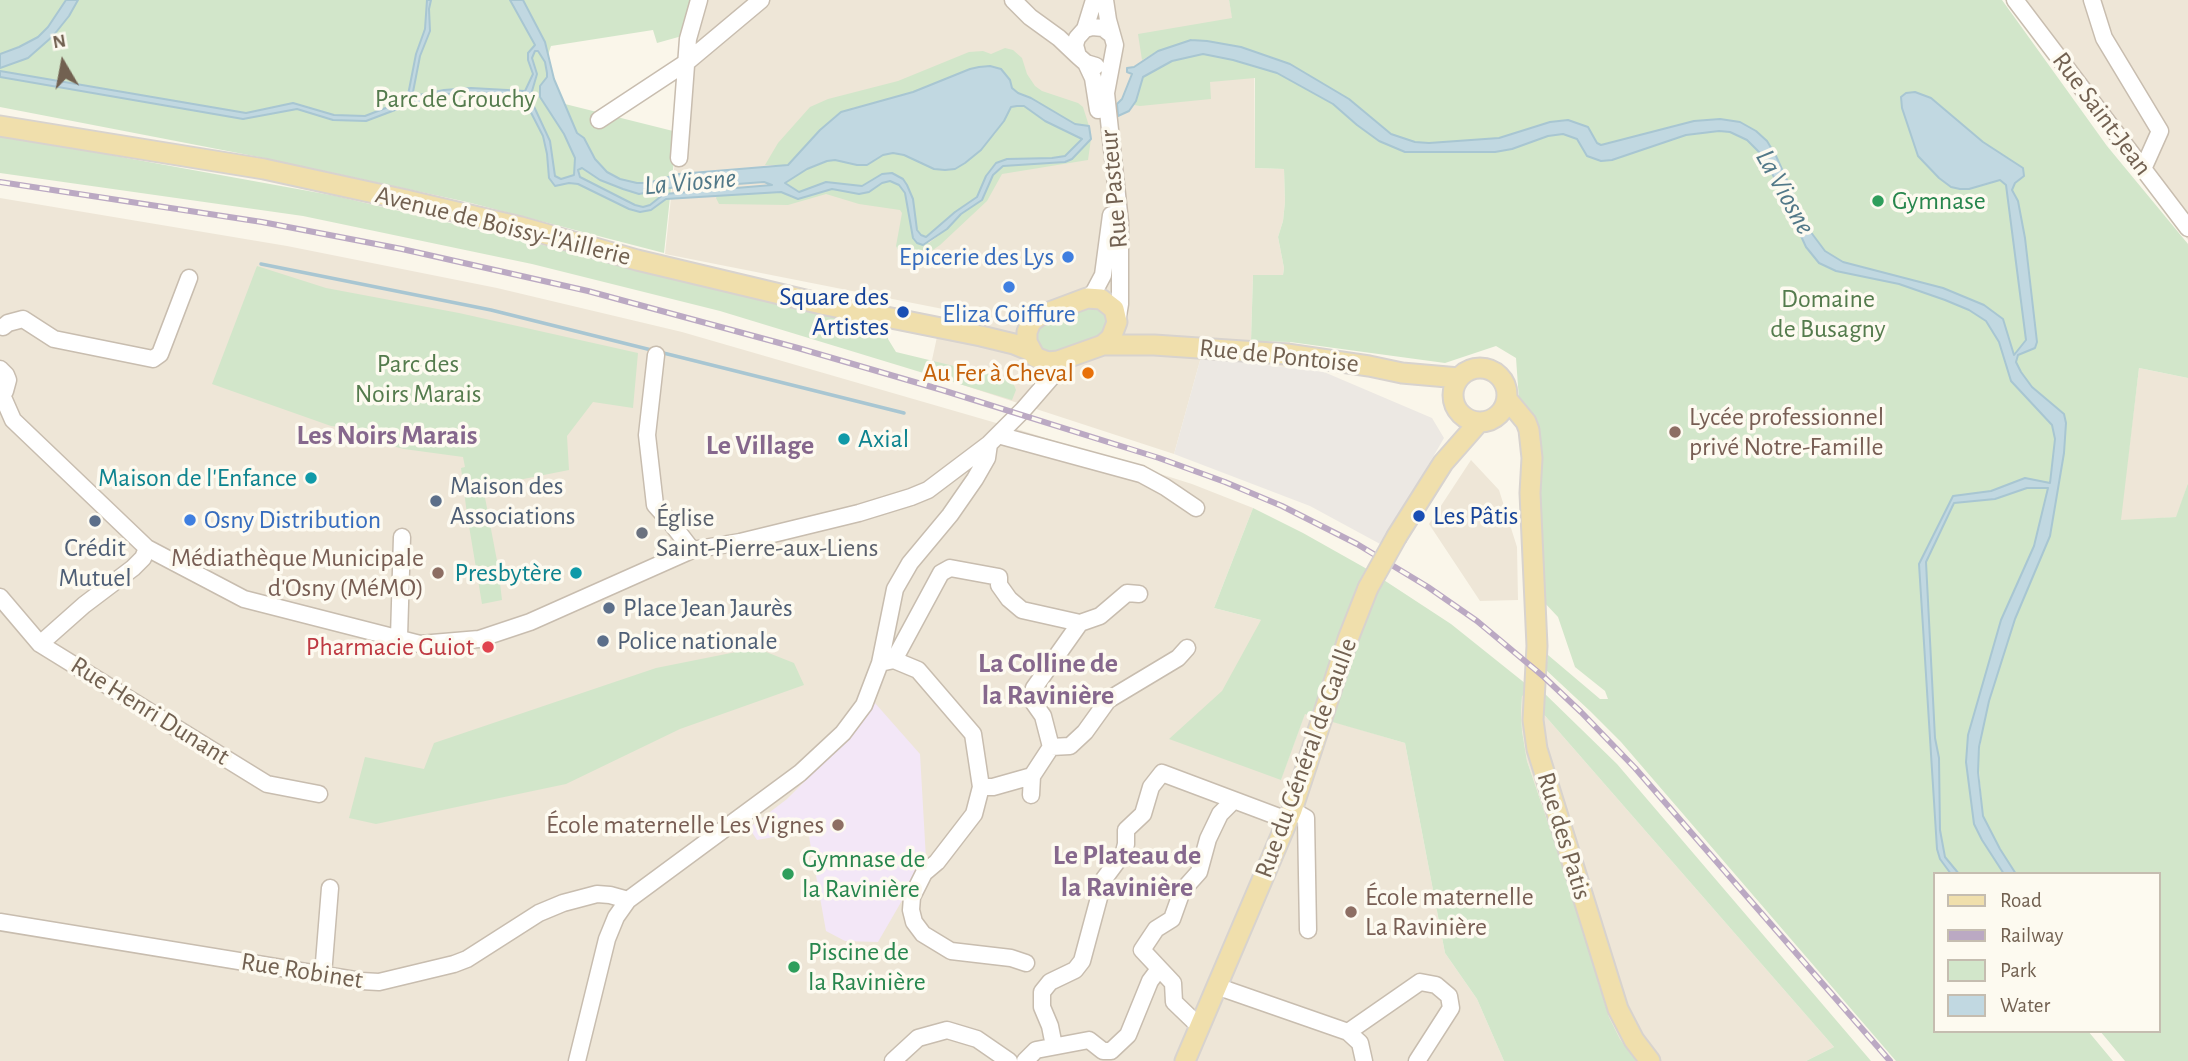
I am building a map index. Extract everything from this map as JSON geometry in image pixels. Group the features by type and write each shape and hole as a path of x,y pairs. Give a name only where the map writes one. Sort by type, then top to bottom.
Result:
{"main road":[{"name":"Avenue de Boissy-l'Aillerie","path":"0,124 264,169 406,200 826,305 1014,344 1033,354"},
{"path":"1115,313 1113,335 1103,345 1069,357 1052,362 1033,354 1027,342 1026,335 1034,320 1042,314 1087,298 1101,299 1154,345"},
{"name":"Avenue de Boissy-l'Aillerie","path":"981,336 1010,334 1034,320"},
{"name":"Rue de Pontoise","path":"1103,345 1154,345 1287,354 1402,373 1459,379"},
{"path":"1488,420 1504,409 1507,389 1502,379 1494,372 1482,368 1469,371 1459,379 1454,389 1457,407 1468,420 1488,420 1516,429 1532,458"},
{"name":"Rue de Pontoise","path":"1402,373 1438,390 1457,407"},
{"name":"Rue des Patis","path":"1507,399 1526,422 1532,458 1530,493 1537,631 1533,720 1537,749 1618,1009 1634,1040 1650,1061"},
{"name":"Rue du Général de Gaulle","path":"1443,463 1457,407"},
{"name":"Rue du Général de Gaulle","path":"1185,1061 1290,815 1368,588 1443,463 1488,420"},
{"name":"Rue des Patis","path":"1591,923 1605,999 1625,1040 1641,1061"}],"street":[{"path":"679,158 688,39 699,0"},
{"path":"599,120 687,61 761,0"},
{"path":"1013,0 1030,18 1082,59 1100,65 1112,56 1115,46 1105,0"},
{"path":"1082,59 1075,45 1094,0"},
{"name":"Rue Saint-Jean","path":"2015,0 2188,228"},
{"path":"2092,0 2104,38 2160,131 2143,169"},
{"path":"1053,34 1067,35 1099,27 1111,35"},
{"name":"Rue Pasteur","path":"1101,101 1112,56"},
{"name":"Rue Pasteur","path":"1082,59 1093,78 1101,101 1120,222 1115,313"},
{"name":"Rue Pasteur","path":"1087,298 1094,292 1103,275 1111,220 1106,138"},
{"path":"1,331 8,323 23,319 54,339 153,359 160,354 189,278"},
{"path":"1032,398 1037,380 1033,354"},
{"path":"656,355 647,435 655,505 692,550"},
{"path":"0,369 8,380 1,395 13,420 147,548 244,599 421,644 478,639 530,622 692,550 766,536 911,498 928,489 993,440 1069,357"},
{"path":"993,440 1141,474 1196,508"},
{"path":"887,661 895,589 910,563 950,515 975,479 993,440"},
{"path":"399,637 402,537"},
{"path":"40,644 84,605 133,568 143,558 147,548"},
{"path":"578,1061 607,939 616,917 628,900 800,773 844,733 864,705 887,661 941,573 950,568 999,577 999,585 1009,600 1022,610 1080,623 1100,616 1127,593 1139,594"},
{"name":"Rue Henri Dunant","path":"0,597 40,644 267,784 318,794"},
{"path":"1031,795 1032,776 1051,747 1043,716 1031,699 1034,688 1080,623"},
{"path":"1051,747 1070,746 1085,732 1108,699 1178,657 1187,648"},
{"path":"887,661 918,670 973,734 981,787 974,814 937,862 924,873 912,897 914,922 923,934 951,951 1011,958 1026,963"},
{"path":"1054,1046 1042,1007 1042,992 1050,982 1075,970 1082,961 1104,879 1124,852 1126,830 1143,814 1151,787 1162,773 1233,801 1306,818 1308,930"},
{"path":"981,787 993,787 1032,776"},
{"path":"1200,1027 1174,1002 1173,983 1142,950 1156,929 1172,919 1182,891 1199,872 1208,839 1220,814 1233,801"},
{"path":"323,975 330,888"},
{"name":"Rue Robinet","path":"0,922 372,982 394,980 467,959 539,913 563,902 597,894 628,900"},
{"path":"1025,1061 1036,1050 1089,1040 1103,1051 1111,1052 1128,1035 1150,981 1159,969"},
{"path":"1348,1032 1420,982 1436,985 1450,996 1451,1007 1417,1061"},
{"path":"1216,986 1348,1032 1360,1043 1364,1061"},
{"path":"893,1061 918,1038 947,1030 977,1039 1009,1061"}],"shaded area":[{"path":"692,0 1229,0 1238,46 1254,50 1255,168 1284,169 1285,202 1278,237 1283,275 1253,275 1251,341 1290,342 1293,368 1201,357 1174,454 929,374 943,309 665,254"},
{"path":"2005,0 2188,0 2188,240"},
{"path":"0,198 287,246 497,288 682,332 1017,429 1192,484 1253,508 1214,608 1261,620 1281,779 1305,713 1405,743 1445,953 1477,999 1504,1061 0,1061"},
{"path":"1201,357 1324,372 1432,418 1444,438 1382,545 1310,506 1174,454"},
{"path":"2139,368 2188,378 2188,483 2177,517 2120,521"},
{"path":"1471,460 1499,490 1517,547 1518,600 1480,601 1429,524"},
{"path":"1526,684 1540,710 1834,1047 1806,1061 1636,1061 1620,1039 1609,1017 1527,761 1521,712"},
{"name":"École maternelle Les Vignes","path":"875,703 920,754 926,859 878,942 845,941 826,931 808,831 757,840 749,828 787,799 826,760"}],"green space":[{"name":"Parc de Grouchy","path":"0,0 692,0 682,36 657,43 653,30 551,46 548,55 554,79 565,104 677,132 664,253 467,202 269,159 0,107"},
{"name":"Domaine de Busagny","path":"1229,0 2002,0 2107,146 2188,244 2188,378 2139,368 2121,520 2176,517 2188,483 2188,1061 2125,1061 2102,1033 2160,1033 2160,872 2015,872 1983,816 1978,760 1984,720 1976,724 1976,804 2009,872 1932,872 1932,1033 2090,1033 2113,1061 1896,1061 1621,742 1546,670 1548,655 1600,699 1608,699 1605,691 1575,667 1558,617 1542,600 1542,448 1533,421 1519,400 1516,358 1496,346 1445,363 1290,342 1251,341 1253,275 1283,275 1284,268 1278,237 1285,202 1284,169 1255,168 1255,78 1210,82 1211,99 1134,105 1143,77 1172,61 1203,54 1255,65 1181,43 1142,60 1138,34 1232,18"},
{"path":"1005,48 1013,50 1022,58 1027,74 1035,86 1083,107 1089,126 1075,124 1018,93 1012,88 1010,80 979,67 913,92 853,108 835,116 788,165 765,165 778,143 810,107 828,99 898,81 969,52 983,51 991,54"},
{"path":"1024,106 1045,121 1082,138 1065,156 1007,159 992,167 977,197 926,237 917,230 913,199 903,179 882,174 862,186 826,182 800,192 784,183 827,161 867,165 883,155 893,153 904,155 934,169 995,134 1011,107"},
{"path":"0,135 336,196 889,327 888,339 896,352 1012,380 1016,390 1012,400 720,311 532,264 303,216 0,173"},
{"path":"1090,139 1088,160 1002,174 987,201 940,245 930,252 919,254 899,252 896,246 902,213 900,210 859,204 826,194 788,205 719,204 716,198 781,192 793,198 802,198 832,189 869,192 890,181 899,185 905,193 913,238 917,243 929,243 961,214 982,200 993,175 1003,166 1056,163 1072,159"},
{"name":"Parc des Noirs Marais","path":"257,266 326,288 459,313 638,353 633,408 593,402 567,436 569,470 483,487 502,600 482,604 461,468 465,467 463,457 404,449 349,435 341,427 331,426 212,384"},
{"path":"1090,306 1104,312 1108,319 1103,335 1054,353 1044,351 1039,346 1035,335 1041,324"},
{"path":"1253,508 1367,569 1451,624 1526,684 1521,712 1527,761 1609,1017 1620,1039 1636,1061 1504,1061 1477,999 1445,953 1405,743 1305,714 1281,780 1169,739 1222,691 1261,620 1214,608"},
{"path":"756,648 794,663 804,685 680,729 566,784 376,824 349,818 365,757 424,769 434,743 656,668"},
{"path":"1542,691 1617,764 1871,1061 1806,1061 1834,1047 1540,710"}],"water":[{"path":"66,0 78,0 53,36 28,58 0,68 0,54 38,37"},
{"name":"La Viosne","path":"427,0 431,0 430,31 420,56 414,96 471,88 525,91 533,74 528,53 535,45 510,0 523,0 545,42 554,79 577,133 584,138 595,159 607,172 637,183 648,183 679,174 788,165 820,130 841,112 913,92 979,67 1001,69 1018,93 1075,124 1089,126 1091,139 1072,159 1065,162 1003,166 993,175 982,200 923,245 913,238 905,193 899,185 890,181 859,194 832,189 798,199 781,192 666,199 651,210 640,212 578,184 555,186 549,178 543,136 524,99 516,96 447,94 366,121 333,120 297,109 243,119 0,77 0,71 246,113 293,103 334,115 365,116 401,102 408,95 416,54 425,29","holes":["535,51 538,51 545,62 547,73 540,86 540,97 564,134 575,158 574,175 561,179 555,176 550,141 530,98 537,74 532,58","1024,106 1045,121 1082,139 1065,156 1007,159 996,163 986,176 977,197 926,237 917,230 913,199 907,185 903,179 892,173 882,174 862,186 826,182 799,192 785,183 807,169 827,161 867,165 883,155 893,153 904,155 934,169 955,169 981,150 1004,121 1011,107","582,168 600,180 639,194 712,182 764,182 772,185 664,194 643,207 580,177 578,170"]},
{"name":"La Viosne","path":"1191,40 1207,41 1241,47 1290,64 1349,99 1391,134 1415,142 1499,138 1550,122 1568,120 1588,127 1601,145 1694,121 1720,119 1740,122 1767,141 1810,231 1825,251 1843,262 1943,288 1984,305 2003,319 2014,355 2026,340 2006,185 2000,180 1960,189 1951,187 1939,178 1918,156 1901,97 1915,92 1931,98 1983,142 2023,168 2024,176 2015,183 2012,190 2018,201 2025,238 2037,342 2035,348 2018,355 2016,362 2032,387 2064,414 2066,423 2064,453 2050,536 2015,619 1989,701 1979,747 1978,772 1983,816 2015,872 2003,872 1974,824 1966,762 1968,735 2001,620 2034,546 2048,488 2027,488 1995,499 1954,503 1926,562 1935,738 1939,758 1940,830 1945,857 1957,872 1950,872 1940,859 1937,849 1919,564 1953,496 1991,491 2025,478 2050,483 2055,439 2052,425 2011,381 1999,342 1986,321 1969,310 1899,284 1836,271 1819,263 1806,247 1760,153 1747,140 1730,132 1686,135 1612,160 1601,161 1587,156 1577,139 1563,134 1495,152 1405,152 1379,141 1333,104 1277,73 1203,54 1172,61 1143,77 1136,101 1129,111 1118,116 1117,104 1122,99 1132,74 1127,72 1127,68 1134,67 1158,51"}],"waterway":[{"path":"261,264 491,310 904,413"}],"railway":[{"path":"0,182 262,222 402,249 588,291 942,390 1159,458 1282,506 1357,544 1428,587 1477,621 1544,677 1635,768 1890,1061"}],"place":[{"name":"Gymnase","path":"1878,201"},
{"name":"Epicerie des Lys","path":"1068,257"},
{"name":"Eliza Coiffure","path":"1009,287"},
{"name":"Square des Artistes","path":"903,312"},
{"name":"Au Fer à Cheval","path":"1088,373"},
{"name":"Lycée professionnel privé Notre-Famille","path":"1675,432"},
{"name":"Axial","path":"844,439"},
{"name":"Maison de l'Enfance","path":"311,478"},
{"name":"Maison des Associations","path":"436,501"},
{"name":"Les Pâtis","path":"1419,516"},
{"name":"Osny Distribution","path":"190,520"},
{"name":"Crédit Mutuel","path":"95,521"},
{"name":"Église Saint-Pierre-aux-Liens","path":"642,533"},
{"name":"Médiathèque Municipale d'Osny (MéMO)","path":"438,573"},
{"name":"Presbytère","path":"576,573"},
{"name":"Place Jean Jaurès","path":"609,608"},
{"name":"Police nationale","path":"603,641"},
{"name":"Pharmacie Guiot","path":"488,647"},
{"name":"École maternelle Les Vignes","path":"838,825"},
{"name":"Gymnase de la Ravinière","path":"788,874"},
{"name":"École maternelle La Ravinière","path":"1351,912"},
{"name":"Piscine de la Ravinière","path":"794,967"}],"district":[{"name":"Les Noirs Marais","path":"387,436"},
{"name":"Le Village","path":"760,446"},
{"name":"La Colline de la Ravinière","path":"1048,680"},
{"name":"Le Plateau de la Ravinière","path":"1127,872"}]}
